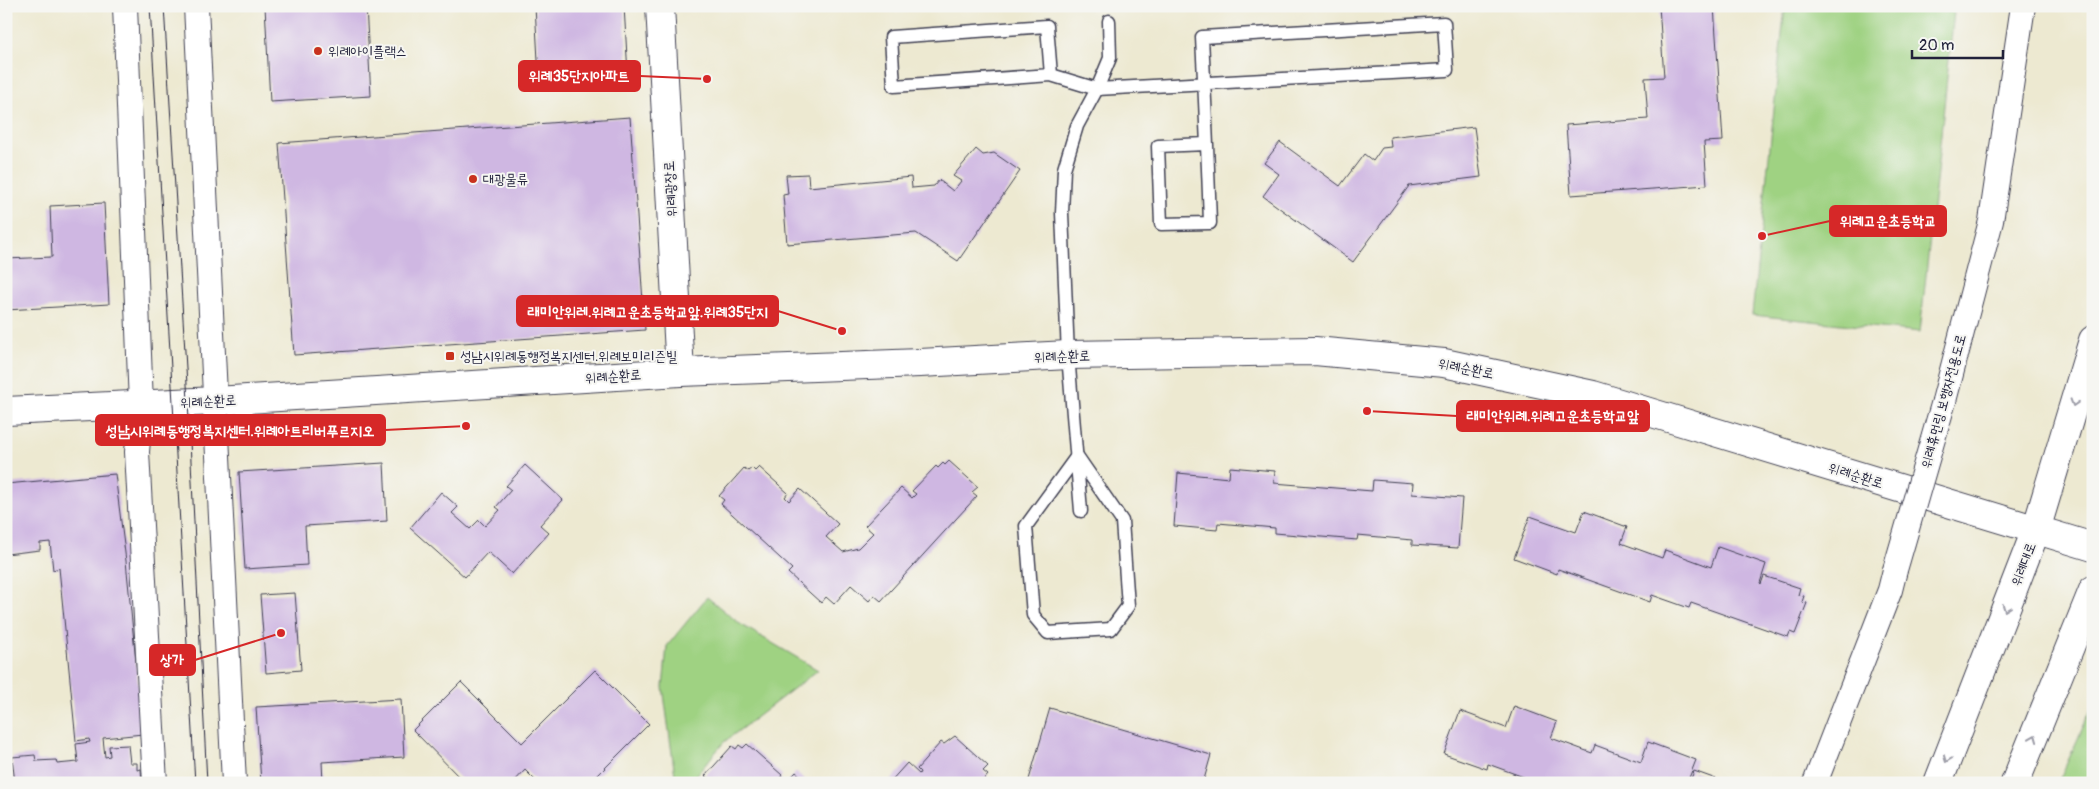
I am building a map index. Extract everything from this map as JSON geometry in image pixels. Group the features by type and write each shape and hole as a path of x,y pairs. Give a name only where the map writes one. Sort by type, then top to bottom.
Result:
{"street":[{"path":"125,6 141,404 137,452 155,783"},
{"path":"196,6 234,783"},
{"name":"위례광장로","path":"660,6 680,372"},
{"name":"위례휴먼링 보행자전용도로","path":"1815,783 1890,590 1944,401 1991,221 2023,6"},
{"name":"위례대로","path":"1938,783 2036,530 2093,340"},
{"name":"위례순환로","path":"6,412 680,372 920,363 1068,355 1314,351 1444,362 1593,396 2093,548"},
{"path":"2015,783 2093,590"}],"lane":[{"path":"1081,511 1068,355 1062,213 1064,169 1077,126 1097,89 1110,58 1109,21"},
{"path":"1051,75 1048,26 891,37 894,86 1051,75 1097,89 1204,83 1447,70 1444,23 1202,37 1204,83 1207,144 1210,223 1161,224 1158,146 1207,144"},
{"path":"1077,456 1122,521 1128,606 1111,629 1048,634 1033,615 1026,526 1077,456"}],"green space":[{"path":"1785,6 1898,6 1954,12 1920,332 1752,315"},
{"path":"707,597 740,624 818,670 724,742 690,783 676,783 663,687 667,646"},
{"path":"2093,705 2093,783 2058,783"}],"building":[{"name":"위례아이플랙스","path":"265,6 366,6 371,96 270,102"},
{"path":"535,6 624,6 628,74 539,79"},
{"path":"1552,6 1607,6 1607,8 1552,11"},
{"path":"1659,6 1714,6 1723,141 1704,142 1707,185 1571,195 1566,125 1648,119 1645,78 1664,77"},
{"path":"630,117 645,330 294,355 279,143"},
{"path":"1474,127 1481,177 1409,186 1353,262 1263,196 1279,174 1264,163 1280,142 1340,186 1364,154 1373,161 1382,148 1391,147 1390,137"},
{"path":"976,149 983,155 994,153 1020,171 958,261 916,233 787,244 783,195 788,194 786,175 808,174 809,187 911,177 912,188 934,186 939,180 953,191 961,181 953,176"},
{"path":"104,203 109,304 6,310 6,259 52,257 50,206"},
{"path":"949,461 978,487 972,492 977,496 881,601 874,595 869,601 851,585 834,604 826,597 821,603 788,573 792,569 721,504 724,500 719,496 744,468 748,471 752,468 755,471 759,467 788,493 785,497 789,501 800,489 838,524 826,537 843,552 858,548 873,533 865,526 901,488 912,498 916,494 912,491 936,466 938,468 943,463 945,465"},
{"path":"384,463 387,521 305,526 307,565 245,569 239,472"},
{"path":"525,465 563,500 540,525 549,533 512,574 488,552 465,577 410,528 441,492 458,507 452,513 470,529 479,520 485,526 500,510 496,507 511,490 506,486"},
{"path":"1230,467 1275,471 1274,483 1372,491 1373,480 1413,483 1412,494 1462,498 1458,548 1412,545 1412,540 1358,535 1357,540 1275,533 1275,528 1218,523 1217,530 1174,526 1178,473 1229,478"},
{"path":"115,474 126,561 143,734 103,738 105,757 110,756 109,746 128,745 130,763 137,763 137,770 141,769 142,783 15,783 12,757 35,755 36,761 56,760 57,764 78,762 76,744 90,742 89,739 76,741 59,568 53,570 50,542 40,543 40,550 6,554 6,484"},
{"path":"1584,511 1627,527 1621,543 1662,558 1665,550 1711,567 1718,547 1766,564 1761,584 1764,576 1800,588 1798,595 1804,596 1802,602 1807,603 1795,634 1790,632 1788,637 1691,603 1689,608 1652,595 1650,602 1558,569 1557,574 1514,558 1530,516 1576,532"},
{"path":"295,593 301,670 266,673 260,595"},
{"path":"595,670 649,724 590,783 538,783 525,770 513,783 465,783 413,730 461,682 522,743"},
{"path":"401,699 404,757 322,762 323,783 261,783 256,707"},
{"path":"1514,706 1557,722 1551,738 1592,753 1595,745 1641,762 1648,742 1696,760 1689,778 1691,779 1694,771 1727,783 1540,783 1488,764 1487,769 1444,754 1460,711 1506,728"},
{"path":"1050,708 1211,755 1203,783 1028,783"},
{"path":"955,736 988,766 983,771 988,775 981,783 889,783 907,763 919,774 920,772 917,769 941,742 944,744"},
{"path":"747,744 782,775 780,779 784,783 710,783 711,781 705,776 732,746 736,749 739,745 743,748"},
{"path":"796,772 809,783 786,783"}],"tram line":[{"path":"150,6 195,783"},
{"path":"164,6 188,401 207,783"}],"place":[{"name":"위례아이플랙스","path":"318,51"},
{"name":"위례35단지아파트","path":"707,79"},
{"name":"대광물류","path":"473,179"},
{"name":"위례고운초등학교","path":"1762,236"},
{"name":"래미안위레.위례고운초등학교앞.위례35단지","path":"842,331"},
{"name":"성남시위례동행정복지센터.위례보미리즌빌","path":"450,356"},
{"name":"래미안위례.위례고운초등학교앞","path":"1367,411"},
{"name":"성남시위례동행정복지센터.위례아트리버푸르지오","path":"466,426"},
{"name":"상가","path":"281,633"}]}
